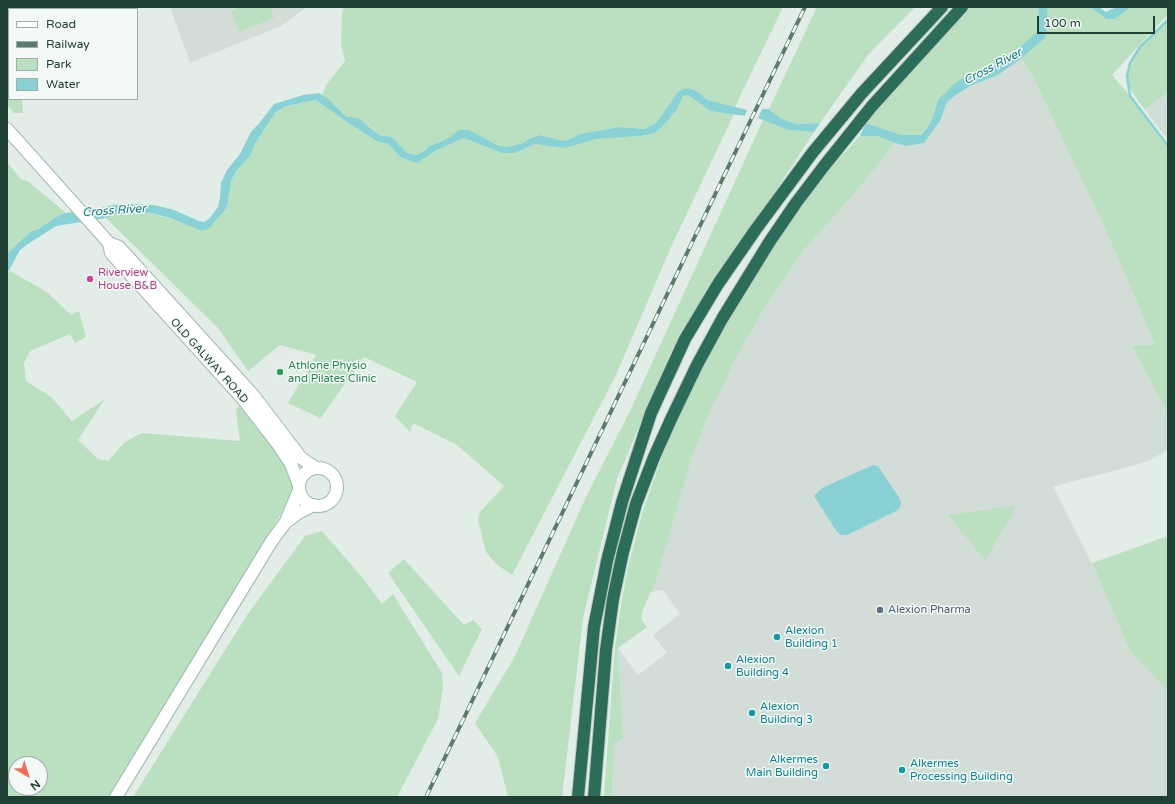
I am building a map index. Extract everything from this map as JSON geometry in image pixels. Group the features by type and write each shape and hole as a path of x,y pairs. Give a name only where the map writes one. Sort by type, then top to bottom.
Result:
{"highway":[{"path":"578,797 594,627 607,561 622,502 651,413 660,393 686,339 718,284 756,229 813,152 862,93 942,7"},
{"path":"594,797 606,650 613,599 623,552 636,504 654,457 672,417 697,365 722,319 770,241 796,204 872,106 962,7"}],"main road":[{"name":"OLD GALWAY ROAD","path":"7,129 109,243 112,253 243,399 277,443 291,464 299,488"},
{"name":"OLD GALWAY ROAD","path":"109,243 119,247 253,395 301,458 316,468"},
{"path":"116,797 235,600 271,542 285,523 299,488 300,480 304,473 316,468 326,470 335,479 336,484 336,491 331,499 321,505 314,505 307,502 302,497 299,488"},
{"path":"285,523 298,513 314,505"}],"shaded area":[{"path":"7,7 97,7 8,8 8,76"},
{"path":"170,7 307,7 281,26 190,63"},
{"path":"1022,58 1035,81 1107,233 1155,344 1132,346 1168,414 1168,450 1148,461 1053,487 1092,563 1130,651 1168,690 1168,797 612,797 614,745 623,738 618,648 638,675 667,653 653,635 680,614 663,590 654,591 649,594 656,581 692,457 712,406 724,385 734,361 764,309 804,250 861,186 895,143 906,146 940,121 947,102 956,95 970,86 998,75"},
{"path":"1168,92 1168,140 1145,110"}],"green space":[{"path":"240,7 270,7 274,18 239,32 231,11"},
{"path":"344,7 783,7 735,107 707,100 697,91 689,88 678,92 656,123 645,129 620,127 580,134 563,141 540,135 523,143 507,147 497,145 476,134 455,133 445,140 429,146 425,151 416,155 407,153 392,137 379,135 368,125 352,117 347,117 322,95 326,85 345,61 341,44 342,13"},
{"path":"817,7 915,7 868,55 820,123 796,124 780,118 769,109"},
{"path":"968,7 1039,7 1037,32 1016,51 979,74 969,75 938,100 931,122 920,135 901,135 866,123 957,18"},
{"path":"1048,7 1090,7 1106,19 1115,19 1131,7 1168,7 1168,14 1112,75 1168,146 1168,414 1132,346 1155,344 1107,233 1035,81 1022,58 1045,38"},
{"path":"1168,20 1168,92 1145,110 1128,86 1127,76 1130,63 1140,47"},
{"path":"7,75 8,100 22,100 23,113 14,113 7,105"},
{"path":"688,95 710,111 734,114 671,247 616,375 512,575 496,564 486,552 478,520 480,512 504,486 457,445 413,423 410,432 395,416 417,382 364,357 320,419 288,403 316,355 280,345 248,371 218,328 106,218 119,213 138,211 155,214 184,223 194,228 220,215 226,209 231,181 236,171 250,156 256,142 276,112 286,106 316,100 378,142 388,144 400,157 417,162 435,151 464,138 502,153 515,153 535,144 564,147 596,139 641,136 655,133 666,123 677,109 682,96"},
{"path":"763,120 788,130 814,132 671,351 617,479 583,618 562,797 508,797 498,757 475,723 515,656 586,497 630,411"},
{"path":"860,136 877,136 895,143 861,186 804,250 764,309 734,361 724,385 712,406 692,457 656,581 643,609 641,619 647,627 618,648 623,738 614,745 612,797 604,797 615,647 621,606 628,567 642,514 667,442 707,356 758,270 790,221 822,177"},
{"path":"7,162 21,179 29,182 66,213 30,232 7,255"},
{"path":"10,271 47,292 71,315 79,311 86,337 75,343 70,334 30,351 24,363 26,381 51,397 72,421 105,399 78,440 98,459 108,461 125,442 142,433 240,441 236,410 242,403 284,457 295,484 287,504 108,797 7,797 7,274"},
{"path":"1014,506 1011,518 995,542 986,561 948,515"},
{"path":"322,531 362,577 382,604 393,594 442,673 443,688 438,719 397,797 133,797 247,615 305,536"},
{"path":"1168,536 1168,690 1130,651 1092,563"},
{"path":"404,559 464,625 473,620 482,629 459,676 388,573"}],"water":[{"name":"Cross River","path":"1039,7 1048,7 1045,38 1022,58 998,75 970,86 947,102 940,121 924,143 906,146 877,136 860,136 866,123 901,135 921,135 931,122 938,100 955,83 969,75 979,74 997,64 1016,51 1037,32"},
{"path":"1090,7 1099,7 1106,12 1117,7 1131,7 1115,19 1106,19"},
{"name":"Cross River","path":"689,88 697,91 707,100 747,110 745,116 710,111 688,95 683,96 677,109 666,123 655,133 641,136 596,139 564,148 535,144 515,153 502,153 464,138 435,151 417,163 400,157 388,144 378,142 316,100 286,106 276,112 256,142 250,156 236,171 231,181 226,209 208,229 202,231 170,218 138,211 119,213 106,218 56,226 20,250 7,274 7,255 9,252 30,232 66,213 113,205 154,205 174,210 204,222 210,218 218,207 221,183 227,170 240,154 251,132 274,104 303,95 319,93 328,99 347,117 361,120 379,135 392,137 407,153 416,155 425,151 429,146 445,140 459,130 469,130 497,145 507,147 523,143 540,135 563,141 580,134 620,127 645,129 656,123 678,92"},
{"path":"762,109 769,109 780,118 796,124 820,123 814,132 788,130 758,118"},
{"path":"873,465 878,466 900,499 901,505 898,510 847,535 840,535 814,496 822,488"}],"waterway":[{"path":"1168,20 1140,47 1130,63 1127,76 1130,96 1168,146"}],"railway":[{"path":"426,797 805,7"}],"place":[{"name":"Riverview House B&B","path":"90,279"},
{"name":"Athlone Physio and Pilates Clinic","path":"280,372"},
{"name":"Alexion Pharma","path":"880,610"},
{"name":"Alexion Building 1","path":"777,637"},
{"name":"Alexion Building 4","path":"728,666"},
{"name":"Alexion Building 3","path":"752,713"},
{"name":"Alkermes Main Building","path":"826,766"},
{"name":"Alkermes Processing Building","path":"902,770"}]}
